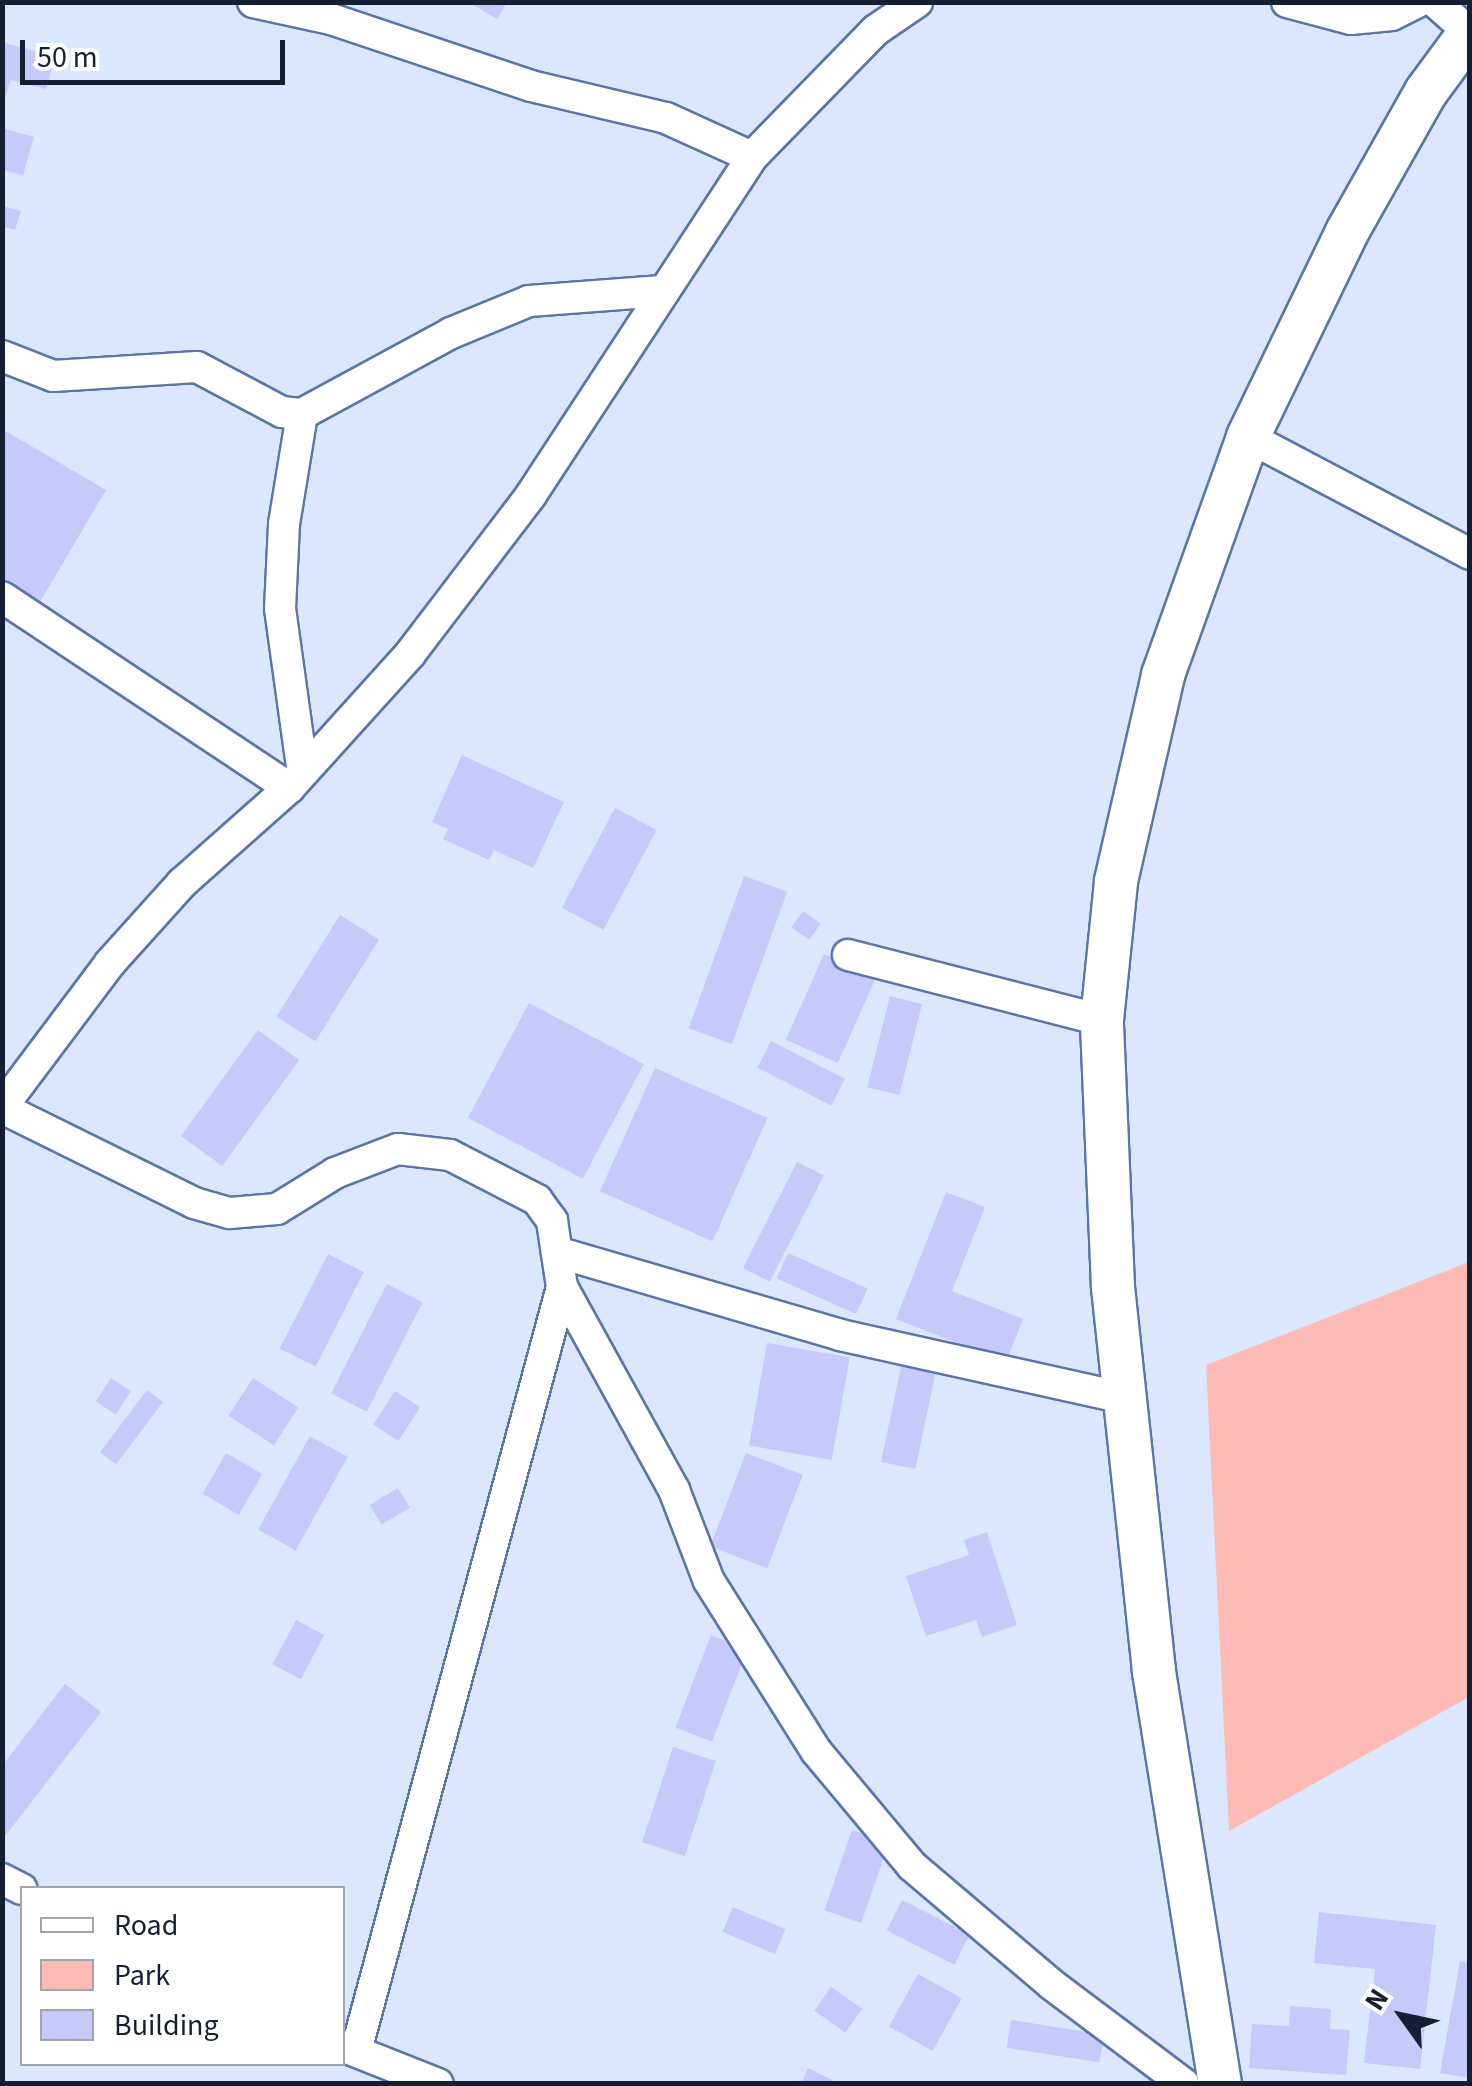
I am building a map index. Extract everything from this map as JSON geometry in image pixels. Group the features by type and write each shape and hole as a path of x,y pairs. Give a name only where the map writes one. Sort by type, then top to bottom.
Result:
{"main road":[{"path":"1220,2084 1154,1671 1124,1398 1102,1020 1116,881 1163,675 1248,437 1348,232 1426,92 1469,32"}],"street":[{"path":"252,2 331,20 531,86 666,118 752,157"},
{"path":"918,2 876,30 752,157 531,495 410,654 296,778 182,884 110,963 2,1108 194,1204 230,1213 277,1210 335,1174 398,1149 450,1155 537,1200 552,1220 562,1287 674,1490 709,1581 816,1751 912,1866 1051,1984 1184,2084"},
{"path":"1287,2 1351,19 1392,15 1417,2"},
{"path":"1435,2 1469,32"},
{"path":"2,356 54,376 197,367 282,412 302,414 451,332 529,301 662,291"},
{"path":"296,778 280,568 302,414"},
{"path":"1248,437 1470,554"},
{"path":"2,598 296,778"},
{"path":"848,955 1102,1020"},
{"path":"557,1252 840,1334 1124,1398"},
{"path":"438,2084 349,2048 562,1287"}],"green space":[{"path":"1469,1262 1469,1697 1229,1831 1206,1365"}],"building":[{"path":"468,2 507,2 497,19"},
{"path":"2,42 55,57 46,89 11,80 2,105"},
{"path":"2,128 34,137 23,175 2,170"},
{"path":"2,206 21,211 15,230 2,226"},
{"path":"2,429 106,490 37,607 2,586"},
{"path":"462,755 564,802 533,868 494,850 489,860 443,839 448,829 432,822"},
{"path":"615,808 656,830 603,930 562,908"},
{"path":"744,876 787,892 732,1044 689,1028"},
{"path":"803,911 821,924 809,940 791,927"},
{"path":"340,915 379,939 315,1041 276,1017"},
{"path":"824,954 876,977 838,1063 786,1040"},
{"path":"890,996 922,1004 899,1095 867,1087"},
{"path":"529,1003 644,1064 583,1179 468,1118"},
{"path":"258,1030 299,1060 222,1166 181,1136"},
{"path":"771,1041 845,1079 831,1105 757,1068"},
{"path":"655,1068 767,1118 712,1241 600,1191"},
{"path":"797,1162 824,1176 770,1282 743,1268"},
{"path":"946,1192 985,1207 952,1291 1023,1319 1006,1362 896,1319"},
{"path":"788,1253 867,1288 856,1314 777,1279"},
{"path":"328,1254 364,1272 316,1367 280,1348"},
{"path":"387,1284 423,1302 367,1412 331,1394"},
{"path":"767,1343 850,1358 832,1460 749,1445"},
{"path":"903,1358 937,1365 915,1469 881,1462"},
{"path":"111,1378 131,1391 116,1415 96,1401"},
{"path":"253,1378 298,1407 274,1445 228,1416"},
{"path":"147,1390 163,1402 116,1464 100,1452"},
{"path":"395,1391 420,1407 398,1441 373,1425"},
{"path":"310,1436 348,1457 296,1550 258,1530"},
{"path":"226,1453 262,1474 239,1515 202,1494"},
{"path":"746,1453 803,1475 767,1568 710,1546"},
{"path":"398,1488 410,1508 382,1525 370,1505"},
{"path":"987,1532 1017,1625 982,1637 976,1620 926,1636 906,1576 969,1555 964,1540"},
{"path":"296,1620 324,1635 301,1679 273,1664"},
{"path":"711,1635 747,1649 712,1741 676,1727"},
{"path":"65,1684 101,1712 2,1840 2,1766"},
{"path":"673,1747 716,1761 685,1856 642,1842"},
{"path":"852,1830 889,1843 861,1923 824,1910"},
{"path":"902,1900 970,1935 954,1965 887,1930"},
{"path":"733,1907 785,1929 775,1954 722,1932"},
{"path":"1319,1912 1436,1925 1420,2069 1364,2063 1375,1969 1314,1963"},
{"path":"1460,1961 1470,1963 1470,2078 1440,2073"},
{"path":"918,1974 962,1998 933,2051 889,2026"},
{"path":"831,1987 862,2009 845,2033 814,2011"},
{"path":"1290,2006 1331,2009 1330,2029 1350,2030 1346,2075 1249,2068 1252,2024 1289,2026"},
{"path":"1011,2020 1104,2035 1099,2062 1007,2048"},
{"path":"808,2068 840,2084 801,2084"}]}
